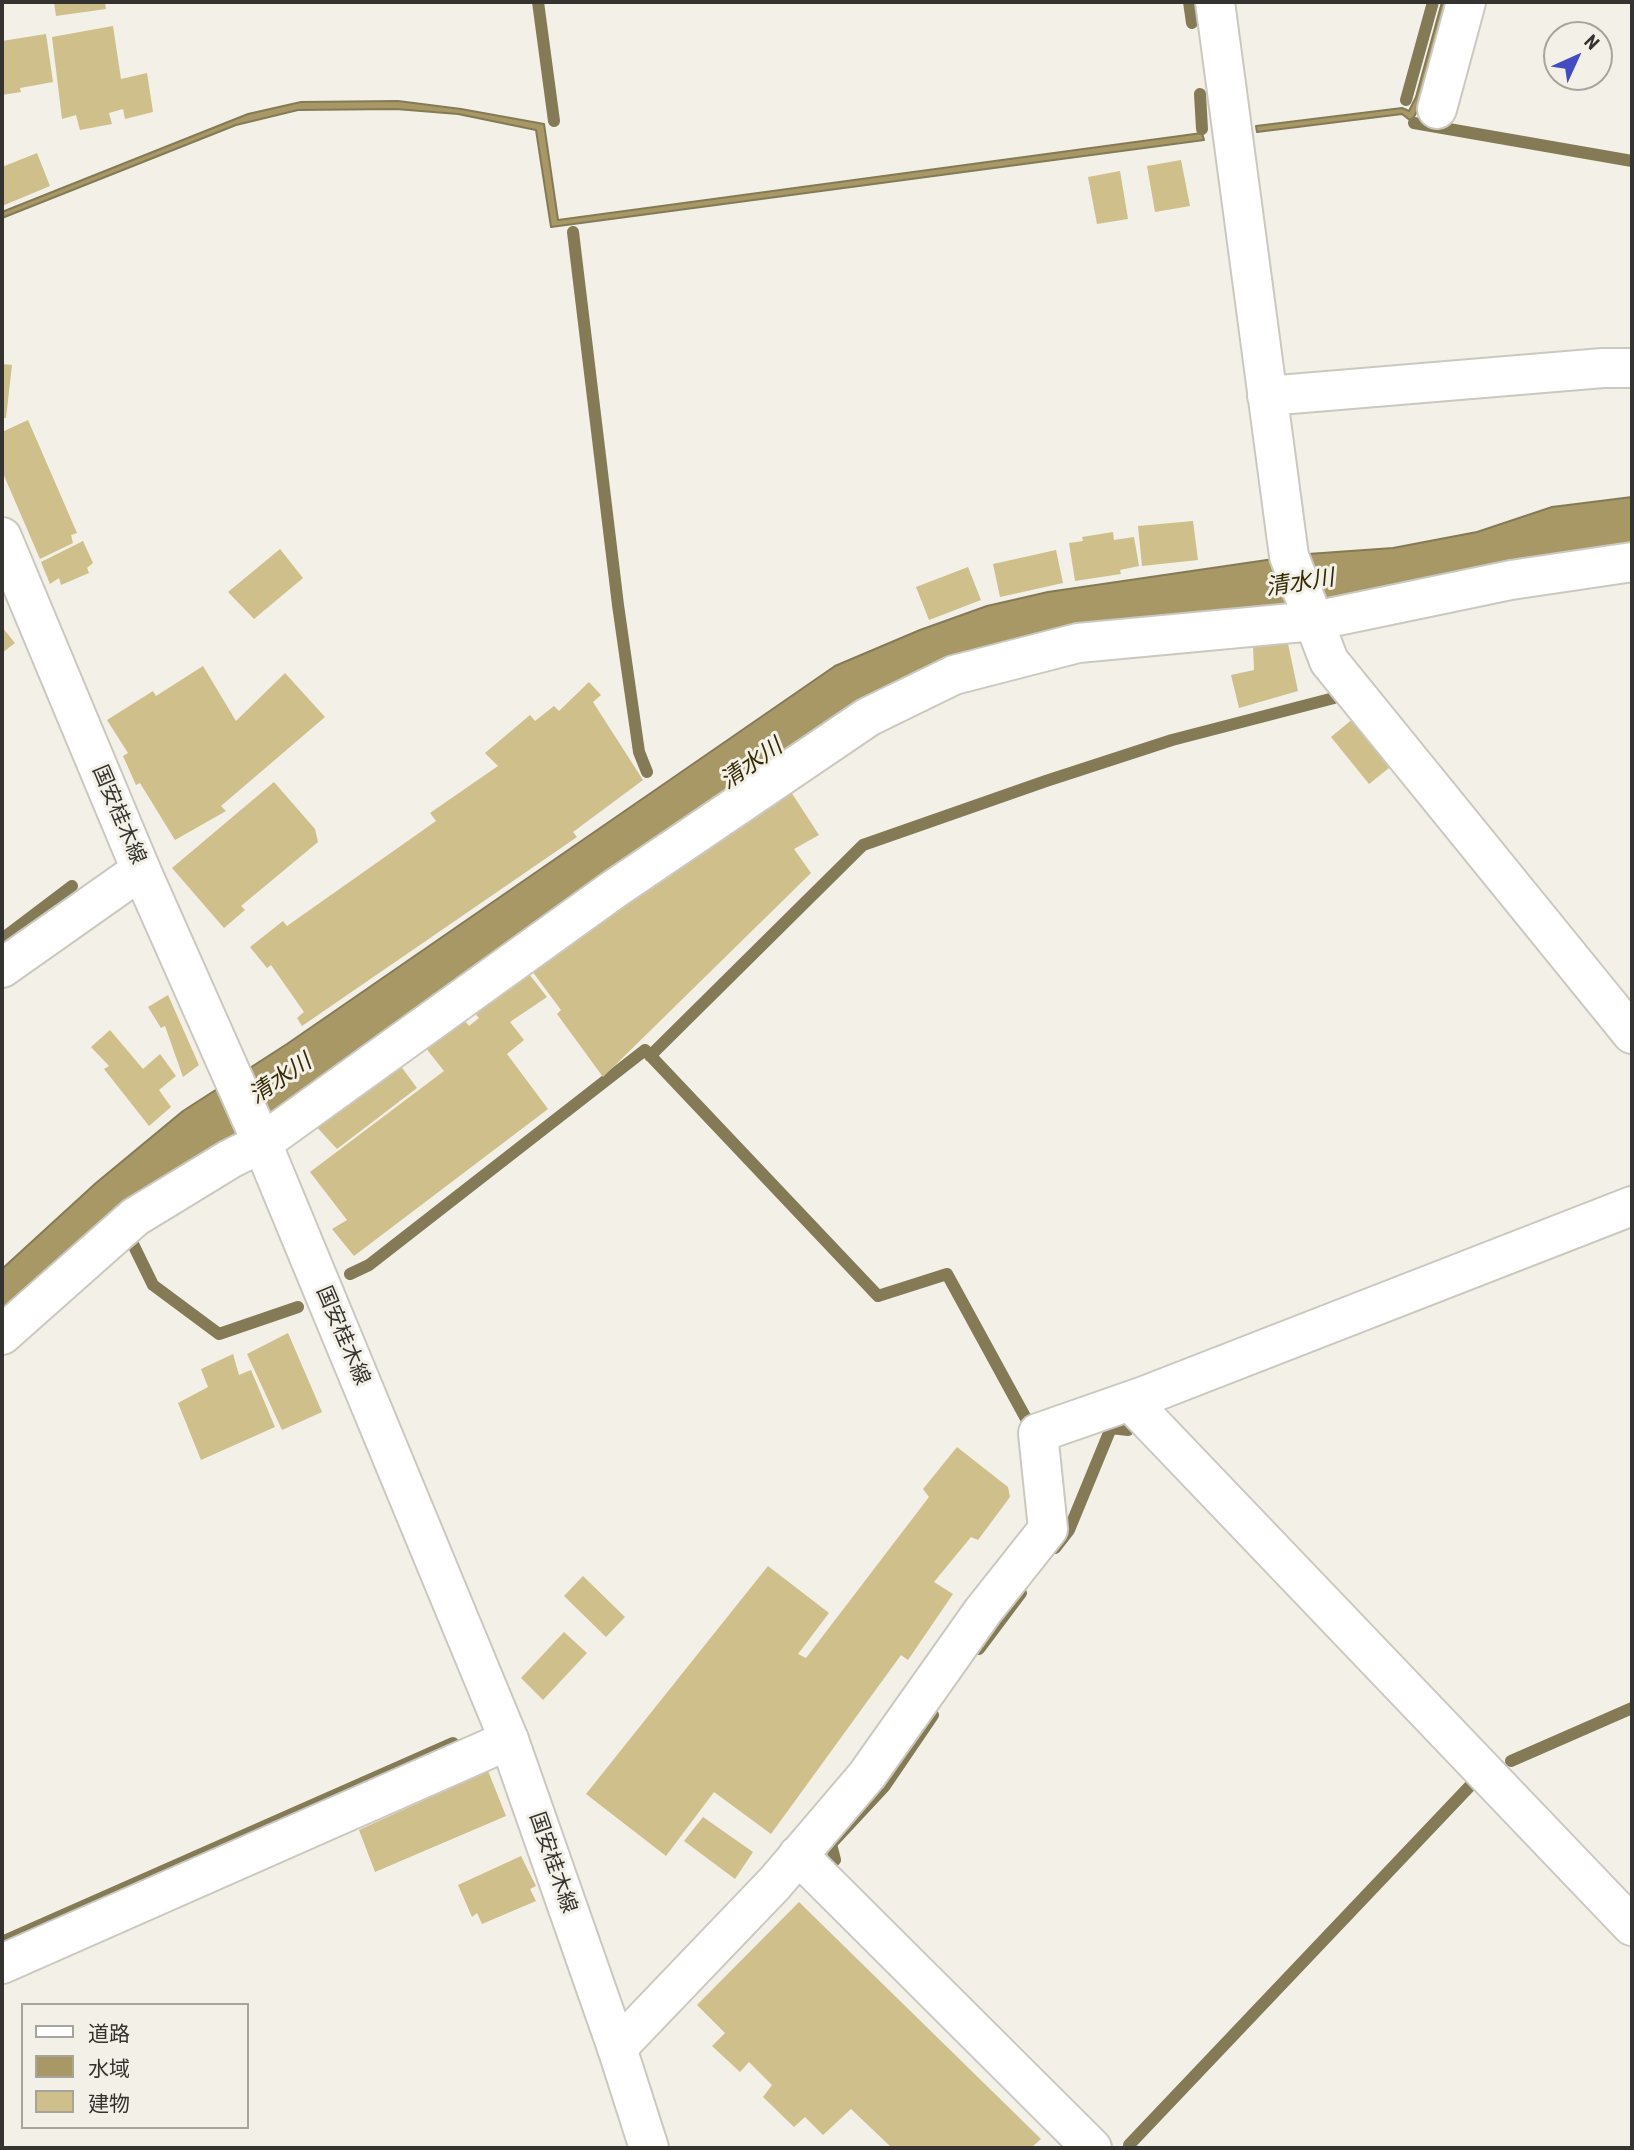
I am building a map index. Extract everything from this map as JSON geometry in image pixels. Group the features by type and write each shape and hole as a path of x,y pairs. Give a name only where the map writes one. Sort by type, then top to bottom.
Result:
{"street":[{"path":"1215,2 1289,556 1329,661 1632,1034"},
{"path":"1437,109 1466,2"},
{"path":"1267,396 1603,368 1632,368"},
{"name":"国安桂木線","path":"2,537 141,870 259,1136 509,1740 617,2048 649,2148"},
{"path":"2,1335 135,1217 230,1159 259,1136 613,890 868,717 954,676 1078,643 1314,621 1511,580 1632,562"},
{"path":"2,968 141,870"},
{"path":"617,2048 775,1883 867,1775 983,1611 1048,1529 1038,1433 1130,1401 1632,1206"},
{"path":"1130,1401 1632,1926"},
{"path":"2,1964 509,1740"},
{"path":"798,1855 1092,2148"}],"water":[{"path":"1442,2 1448,2 1433,64 1423,98 1411,121 1402,114 1257,132 1256,126 1402,108 1409,111 1416,97"},
{"path":"398,101 544,124 558,220 1202,133 1204,140 551,227 536,130 458,114 396,109 298,110 236,125 2,218 2,212 248,114 301,102"},
{"name":"清水川","path":"1632,497 1632,549 1223,619 815,734 279,1107 2,1316 2,1269 96,1183 183,1111 287,1044 835,666 920,630 987,606 1048,592 1308,554 1393,548 1477,532 1552,507"}],"building":[{"path":"54,2 105,2 106,9 56,16"},
{"path":"113,26 121,79 147,73 153,112 125,119 123,109 109,113 112,124 80,130 76,115 62,119 52,37"},
{"path":"46,34 53,82 20,88 21,92 2,95 2,41"},
{"path":"37,153 50,186 2,206 2,167"},
{"path":"1181,160 1190,206 1155,212 1147,166"},
{"path":"1120,171 1128,219 1097,224 1088,177"},
{"path":"2,364 12,365 6,418 2,418"},
{"path":"28,420 77,533 71,535 73,543 40,559 2,471 2,432"},
{"path":"1193,521 1198,560 1142,566 1138,526"},
{"path":"1113,532 1114,540 1134,537 1139,566 1120,570 1121,574 1075,581 1069,543 1083,541 1082,537"},
{"path":"83,541 93,563 87,568 89,573 61,585 59,578 50,584 41,562"},
{"path":"280,549 303,578 254,619 228,592"},
{"path":"1056,550 1063,583 1000,597 993,564"},
{"path":"968,567 981,600 929,620 916,587"},
{"path":"2,627 15,643 2,653"},
{"path":"1287,639 1298,691 1239,708 1231,675 1254,670 1253,645"},
{"path":"203,666 236,721 285,673 325,717 221,806 226,811 175,840 140,783 136,785 123,756 128,753 107,720 153,691 156,696"},
{"path":"589,682 601,695 593,702 643,780 573,832 577,837 302,1026 297,1018 304,1012 271,965 267,968 250,947 283,921 287,926 436,821 430,813 498,766 485,753 530,715 535,721 554,706 559,711"},
{"path":"1355,717 1394,764 1369,784 1331,737"},
{"path":"274,782 315,829 318,842 241,906 245,910 224,928 172,868"},
{"path":"791,792 819,835 794,849 811,873 603,1077 557,1014 561,1010 532,971"},
{"path":"529,974 547,997 510,1022 524,1040 507,1054 548,1109 354,1256 332,1229 347,1220 310,1172 444,1071 425,1047 462,1017 469,1026 479,1018 474,1012"},
{"path":"168,995 199,1065 183,1077 165,1026 161,1028 148,1007"},
{"path":"110,1030 143,1069 160,1054 176,1076 159,1090 171,1107 149,1126 104,1069 109,1066 91,1047"},
{"path":"400,1065 417,1088 337,1149 313,1123 376,1075 380,1082"},
{"path":"288,1333 322,1412 282,1430 247,1354"},
{"path":"233,1354 239,1375 251,1370 275,1427 201,1460 178,1403 208,1387 201,1369"},
{"path":"957,1447 1008,1487 1010,1497 978,1540 971,1537 934,1582 953,1594 908,1660 901,1655 771,1834 714,1792 666,1856 586,1794 768,1566 829,1613 798,1654 806,1658 929,1497 923,1489"},
{"path":"583,1576 625,1617 606,1637 564,1596"},
{"path":"564,1632 587,1653 543,1700 521,1678"},
{"path":"488,1771 506,1816 375,1872 359,1830"},
{"path":"703,1817 753,1852 735,1879 684,1841"},
{"path":"521,1856 536,1886 530,1889 536,1901 482,1924 477,1913 472,1917 458,1885"},
{"path":"799,1902 1041,2139 1031,2148 892,2148 851,2109 823,2135 805,2117 794,2127 763,2097 772,2085 749,2062 740,2072 712,2046 725,2033 697,2005"}],"waterway":[{"path":"538,2 554,121"},
{"path":"1189,2 1192,23"},
{"path":"1406,100 1433,2"},
{"path":"1200,94 1202,129"},
{"path":"1414,123 1632,161"},
{"path":"573,232 618,605 639,752 647,772"},
{"path":"650,1056 863,845 1172,740 1334,698"},
{"path":"2,939 72,886"},
{"path":"350,1274 369,1265 645,1050 878,1296 947,1274 1029,1424"},
{"path":"128,1234 153,1285 219,1334 298,1307"},
{"path":"1055,1548 1069,1530 1111,1428 1128,1430"},
{"path":"979,1649 1021,1593"},
{"path":"1511,1761 1632,1708"},
{"path":"835,1860 831,1844 884,1787 933,1715"},
{"path":"2,1942 453,1743"},
{"path":"1129,2145 1470,1786"}]}
